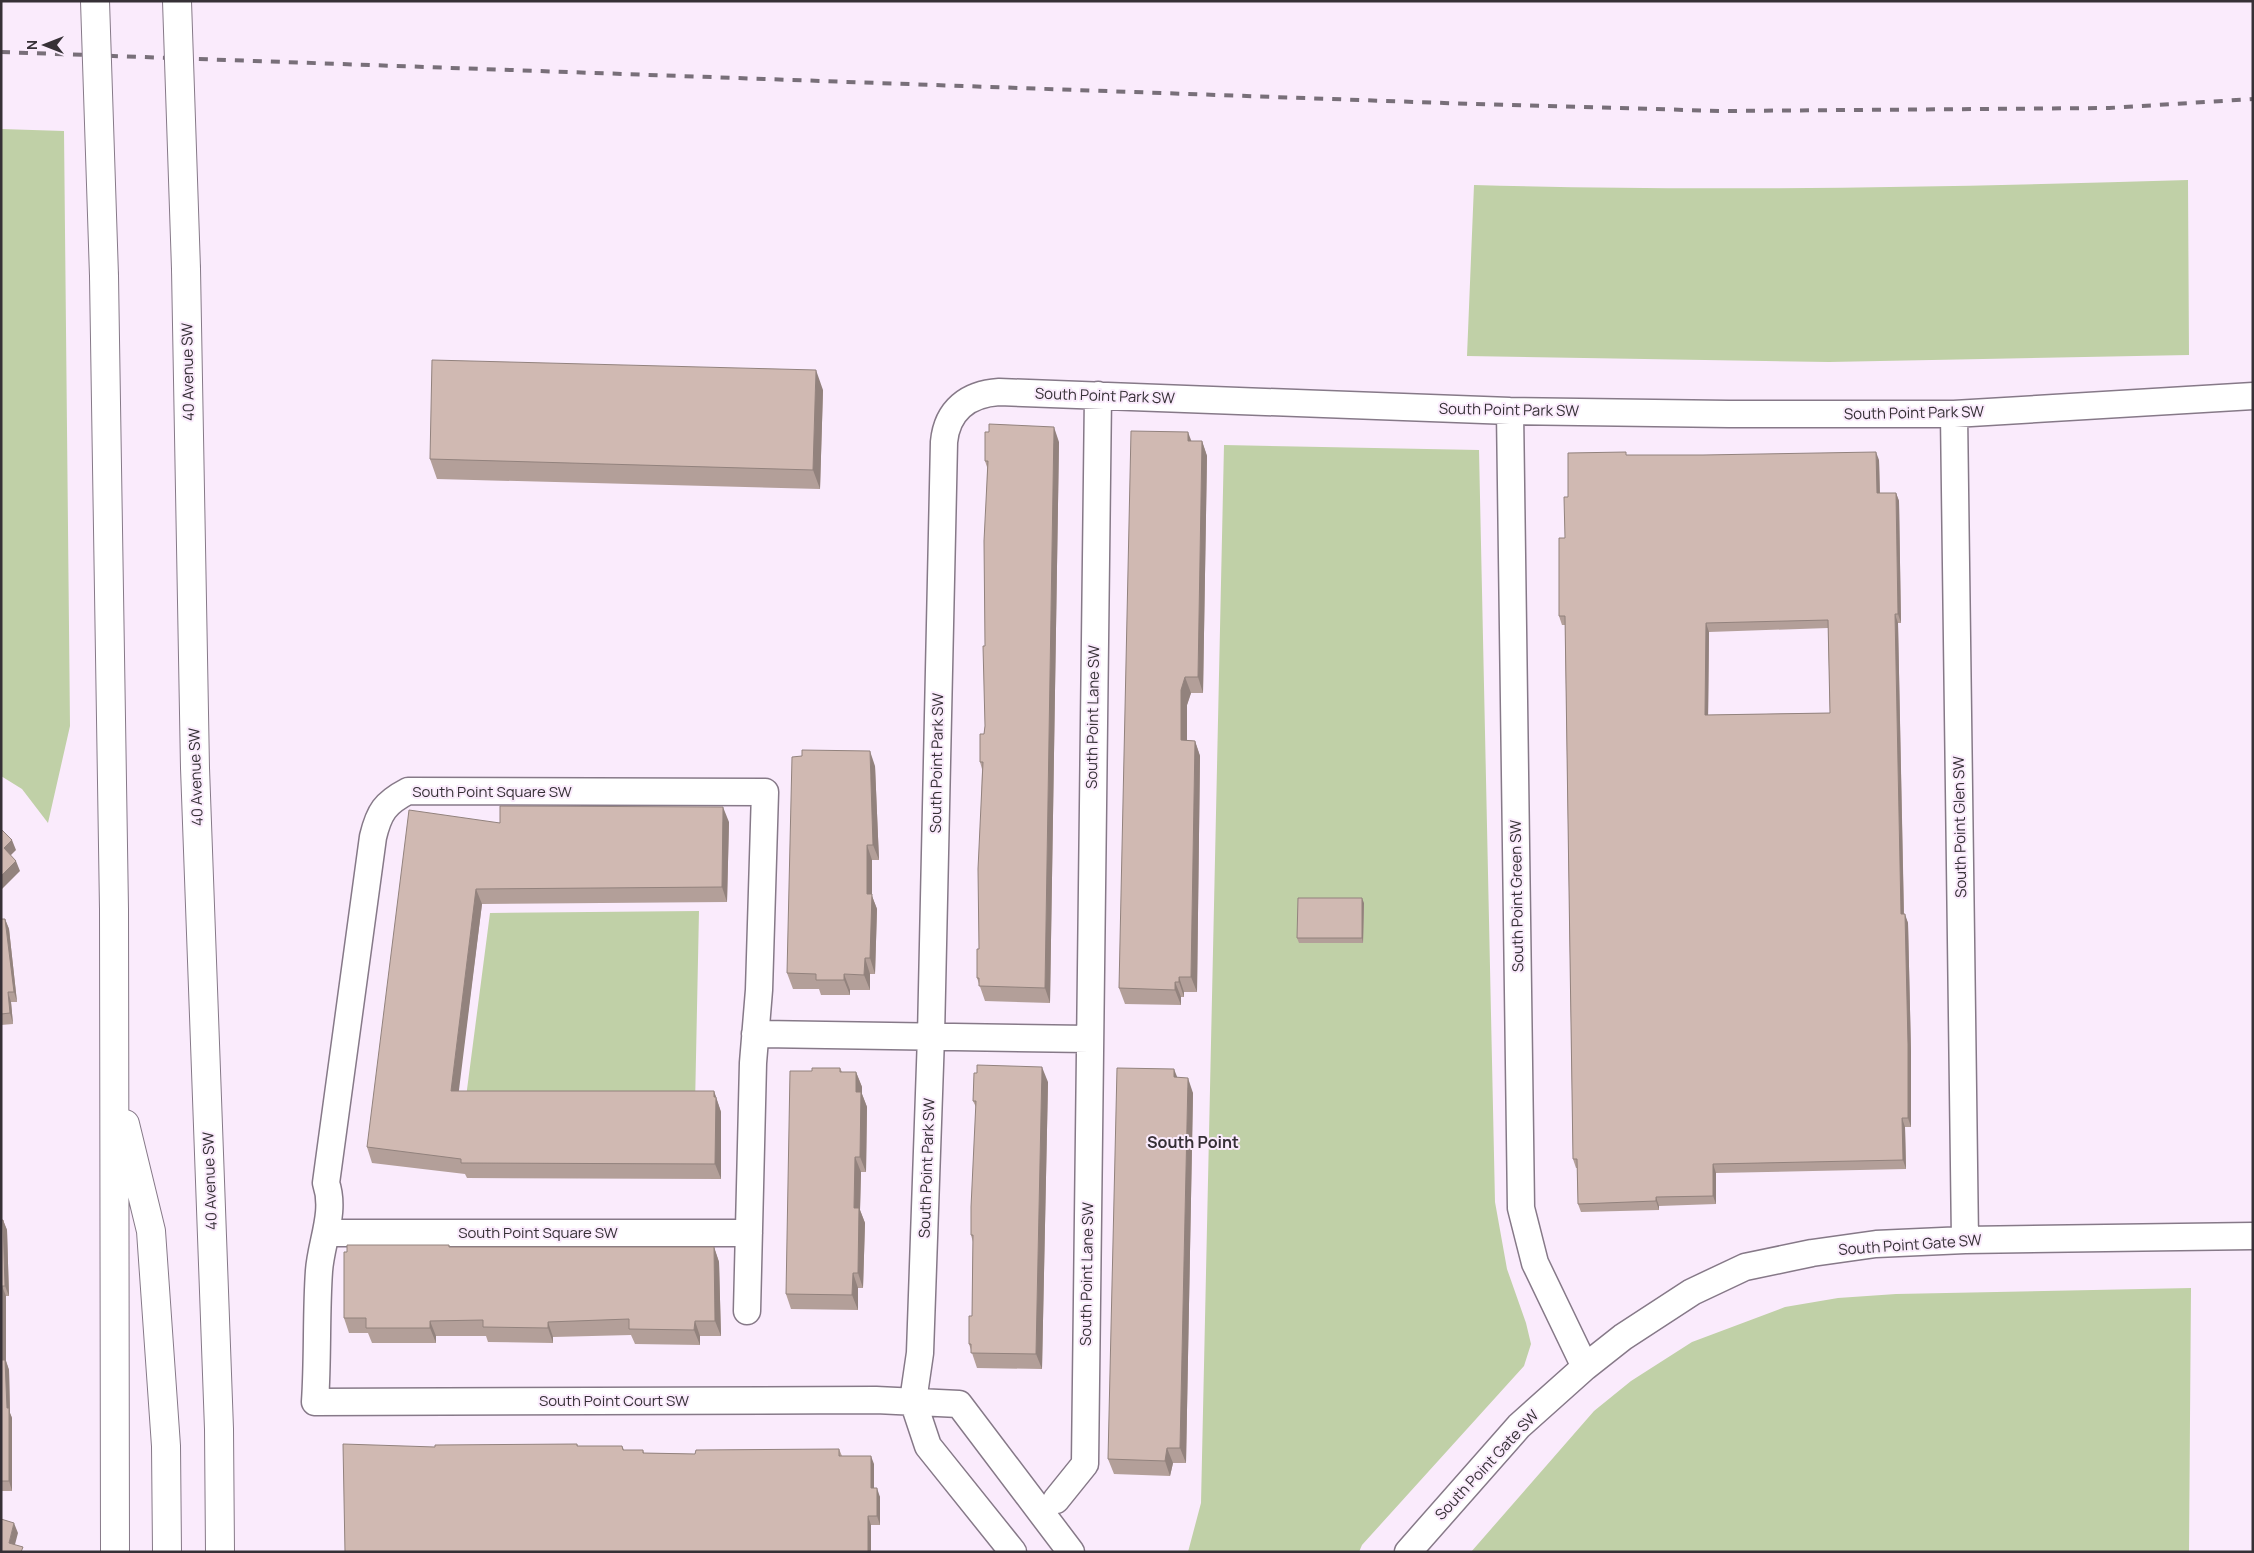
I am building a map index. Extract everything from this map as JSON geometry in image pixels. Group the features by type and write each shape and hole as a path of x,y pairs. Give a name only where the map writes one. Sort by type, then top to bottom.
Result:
{"main road":[{"path":"95,1 104,276 114,880 115,1552"},
{"name":"40 Avenue SW","path":"177,1 186,269 195,768 219,1429 220,1552"},
{"path":"114,1081 151,1231 166,1446 167,1552"},
{"path":"99,1552 116,1436"}],"street":[{"name":"South Point Park SW","path":"1012,1552 928,1446 914,1401 920,1353 931,1036 945,432 958,406 977,395 999,392 1510,411 1729,414 1954,414 2253,396"},
{"name":"South Point Lane SW","path":"1056,1500 1085,1464 1098,395"},
{"name":"South Point Green SW","path":"1510,411 1521,1208 1535,1263 1585,1367"},
{"name":"South Point Glen SW","path":"1954,414 1965,1240"},
{"name":"South Point Square SW","path":"315,1402 319,1269 327,1232 330,1193 326,1183 373,837 377,818 391,800 408,792 765,792 759,990 755,1034 747,1311"},
{"path":"755,1034 1089,1038"},
{"name":"South Point Square SW","path":"327,1232 749,1233"},
{"name":"South Point Gate SW","path":"1408,1552 1519,1426 1585,1367 1623,1337 1692,1292 1745,1267 1812,1253 1876,1244 1965,1240 2253,1236"},
{"path":"914,1401 960,1404 1072,1552"},
{"name":"South Point Court SW","path":"315,1402 914,1401"}],"green space":[{"path":"1,129 64,131 70,726 48,823 22,789 1,776"},
{"path":"2188,180 2189,355 1829,362 1467,356 1474,185 1652,188 1831,188"},
{"path":"1224,445 1479,450 1495,1202 1507,1269 1526,1323 1531,1344 1524,1366 1362,1545 1359,1552 1188,1552 1201,1503"},
{"path":"699,911 695,1106 465,1105 490,913"},
{"path":"2191,1288 2189,1552 1471,1552 1594,1411 1631,1381 1692,1342 1785,1307 1838,1298 1896,1294"}],"building":[{"path":"432,360 816,370 813,470 430,459"},
{"path":"989,424 1054,427 1045,988 979,986 979,978 977,978 977,949 979,949 978,869 983,762 980,762 980,734 984,734 985,726 983,646 985,646 984,541 988,461 985,461 985,432 989,432"},
{"path":"1131,431 1188,432 1188,441 1202,441 1198,677 1185,677 1181,690 1181,740 1195,741 1191,977 1179,977 1179,982 1175,982 1175,990 1119,988"},
{"path":"1626,452 1626,455 1703,455 1876,452 1877,493 1896,493 1898,614 1895,614 1901,914 1905,914 1908,1044 1908,1118 1902,1118 1903,1160 1713,1164 1713,1196 1656,1197 1656,1201 1578,1204 1577,1159 1573,1159 1565,616 1559,616 1559,538 1565,538 1564,497 1568,497 1568,453","holes":["1828,620 1830,713 1705,715 1706,623"]},
{"path":"802,750 870,751 873,845 867,845 867,894 872,894 870,958 865,958 864,975 844,974 844,980 816,980 816,974 787,973 792,757 802,756"},
{"path":"500,806 723,807 722,887 476,889 451,1091 714,1091 714,1097 716,1097 715,1164 461,1163 461,1159 367,1147 409,810 500,823"},
{"path":"1,829 12,840 4,848 16,861 1,876"},
{"path":"1298,898 1362,898 1362,938 1297,938"},
{"path":"1,919 5,919 14,992 8,992 10,1013 1,1014"},
{"path":"977,1065 1042,1067 1036,1354 971,1353 971,1344 969,1344 969,1316 972,1316 973,1235 971,1235 971,1207 976,1101 973,1101 974,1073 977,1073"},
{"path":"812,1068 840,1068 840,1072 856,1072 856,1092 861,1092 860,1157 855,1157 854,1208 859,1208 858,1273 853,1273 852,1295 786,1294 790,1071 812,1071"},
{"path":"1117,1068 1174,1069 1174,1077 1188,1078 1180,1448 1167,1448 1165,1461 1108,1459"},
{"path":"1,1220 3,1220 5,1286 2,1286 2,1360 5,1360 7,1408 9,1408 9,1481 1,1481"},
{"path":"347,1245 714,1247 715,1321 695,1321 694,1330 629,1329 629,1319 548,1322 548,1328 483,1327 483,1320 430,1321 430,1328 366,1328 366,1318 344,1318 344,1252 347,1252"},
{"path":"343,1444 435,1447 435,1445 577,1444 577,1446 622,1446 623,1450 643,1450 643,1453 695,1454 696,1450 839,1449 839,1456 871,1456 871,1488 877,1488 877,1516 868,1516 868,1552 345,1552"},
{"path":"1,1519 14,1523 9,1543 23,1547 21,1552 1,1552"}],"railway":[{"path":"1,52 1444,103 1722,111 2109,108 2253,99"}],"district":[{"name":"South Point","path":"1193,1142"}]}
